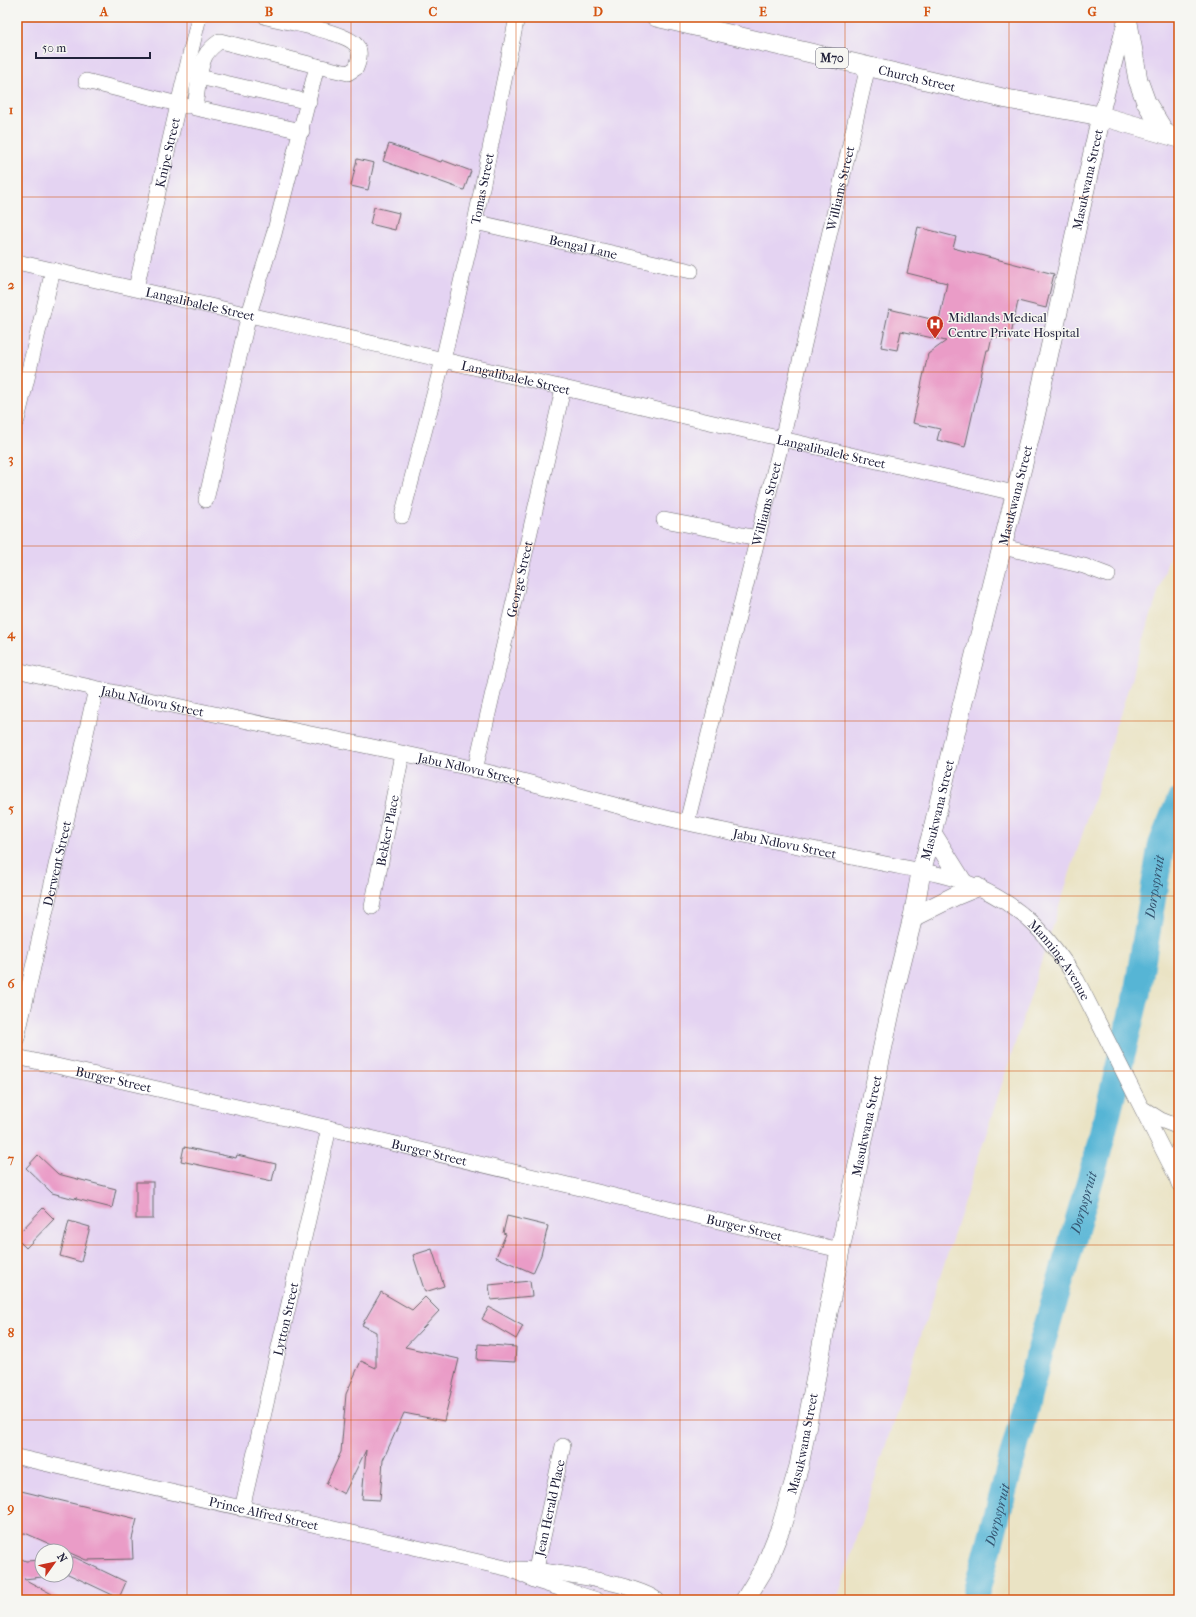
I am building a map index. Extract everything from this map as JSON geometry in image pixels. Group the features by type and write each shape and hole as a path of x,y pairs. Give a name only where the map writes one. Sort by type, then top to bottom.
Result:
{"main road":[{"name":"Church Street","path":"656,17 1007,99 1101,116 1172,136"},
{"path":"1126,17 1138,80 1146,102 1172,136"},
{"name":"Masukwana Street","path":"745,1600 765,1567 781,1527 798,1466 840,1250 895,989 913,917 921,872 1003,546 1014,493 1036,412 1101,116"},
{"path":"913,917 955,896 969,884 932,833"}],"street":[{"name":"Knipe Street","path":"136,288 199,17"},
{"path":"195,108 199,77 204,56 220,41 348,73 356,68 360,58 356,45 344,36 266,17"},
{"name":"Tomas Street","path":"402,516 443,360 475,222 517,17"},
{"name":"Masukwana Street","path":"1101,116 1126,17"},
{"path":"206,500 249,314 260,282 302,131 317,66"},
{"name":"Williams Street","path":"687,822 782,440 868,66"},
{"path":"199,77 309,102"},
{"path":"86,81 178,105 302,131"},
{"name":"Bengal Lane","path":"475,222 691,271"},
{"name":"Langalibalele Street","path":"17,262 249,314 564,389 1014,493"},
{"path":"17,420 52,270"},
{"name":"George Street","path":"475,770 564,389"},
{"path":"664,520 758,538"},
{"path":"1003,546 1090,567 1108,575"},
{"name":"Jabu Ndlovu Street","path":"17,670 96,689 475,770 687,822 921,872"},
{"name":"Derwent Street","path":"17,1038 96,689"},
{"name":"Bekker Place","path":"372,907 402,754"},
{"name":"Manning Avenue","path":"921,872 969,884 1012,906 1038,927 1060,953 1077,980 1105,1033 1177,1179"},
{"name":"Burger Street","path":"17,1057 329,1128 840,1250"},
{"path":"1139,1103 1161,1120 1179,1127"},
{"name":"Lytton Street","path":"242,1509 329,1128"},
{"path":"1177,1179 1174,1164 1179,1148"},
{"name":"Jean Herald Place","path":"536,1575 563,1446"},
{"name":"Prince Alfred Street","path":"17,1457 536,1575 625,1587 644,1592 657,1600"},
{"name":"Prince Alfred Street","path":"536,1575 597,1600"}],"shaded area":[{"path":"17,17 1179,17 1179,526 1093,801 836,1600 17,1600"}],"building":[{"path":"389,144 441,162 442,160 471,171 464,190 383,161"},
{"path":"357,159 374,163 368,190 351,186"},
{"path":"374,207 399,213 395,230 370,224"},
{"path":"918,227 956,237 953,248 1054,274 1046,308 1018,301 1010,340 992,336 989,350 987,350 965,447 937,440 940,429 913,423 928,354 946,341 901,331 897,350 881,347 889,309 939,321 947,283 907,273"},
{"path":"184,1147 236,1158 237,1155 276,1164 272,1181 181,1161"},
{"path":"38,1155 58,1174 116,1189 112,1208 76,1199 76,1197 75,1199 52,1193 26,1168"},
{"path":"136,1182 153,1182 153,1219 136,1219"},
{"path":"43,1208 54,1219 26,1248 17,1239 17,1235"},
{"path":"507,1216 548,1226 541,1255 533,1273 496,1257 506,1234 503,1233"},
{"path":"69,1221 90,1227 81,1262 60,1256"},
{"path":"432,1249 444,1286 425,1292 413,1255"},
{"path":"530,1281 532,1296 491,1300 489,1285"},
{"path":"381,1292 412,1310 425,1297 439,1311 405,1347 459,1359 444,1421 404,1413 383,1460 380,1500 362,1499 366,1450 344,1494 326,1484 341,1452 346,1394 361,1361 376,1368 376,1332 362,1325"},
{"path":"489,1307 523,1326 516,1339 482,1319"},
{"path":"478,1344 516,1347 515,1362 477,1360"},
{"path":"17,1490 137,1519 132,1539 133,1559 86,1560 74,1555 74,1543 48,1543 25,1533 17,1534"},
{"path":"17,1557 26,1561 34,1560 34,1578 24,1579 63,1600 26,1600 17,1595"},
{"path":"74,1557 126,1582 119,1598 74,1577"}],"waterway":[{"name":"Dorpspruit","path":"975,1600 1043,1340 1097,1156 1137,993 1161,846 1179,802"}],"place":[{"name":"Midlands Medical Centre Private Hospital","path":"935,339"}]}
